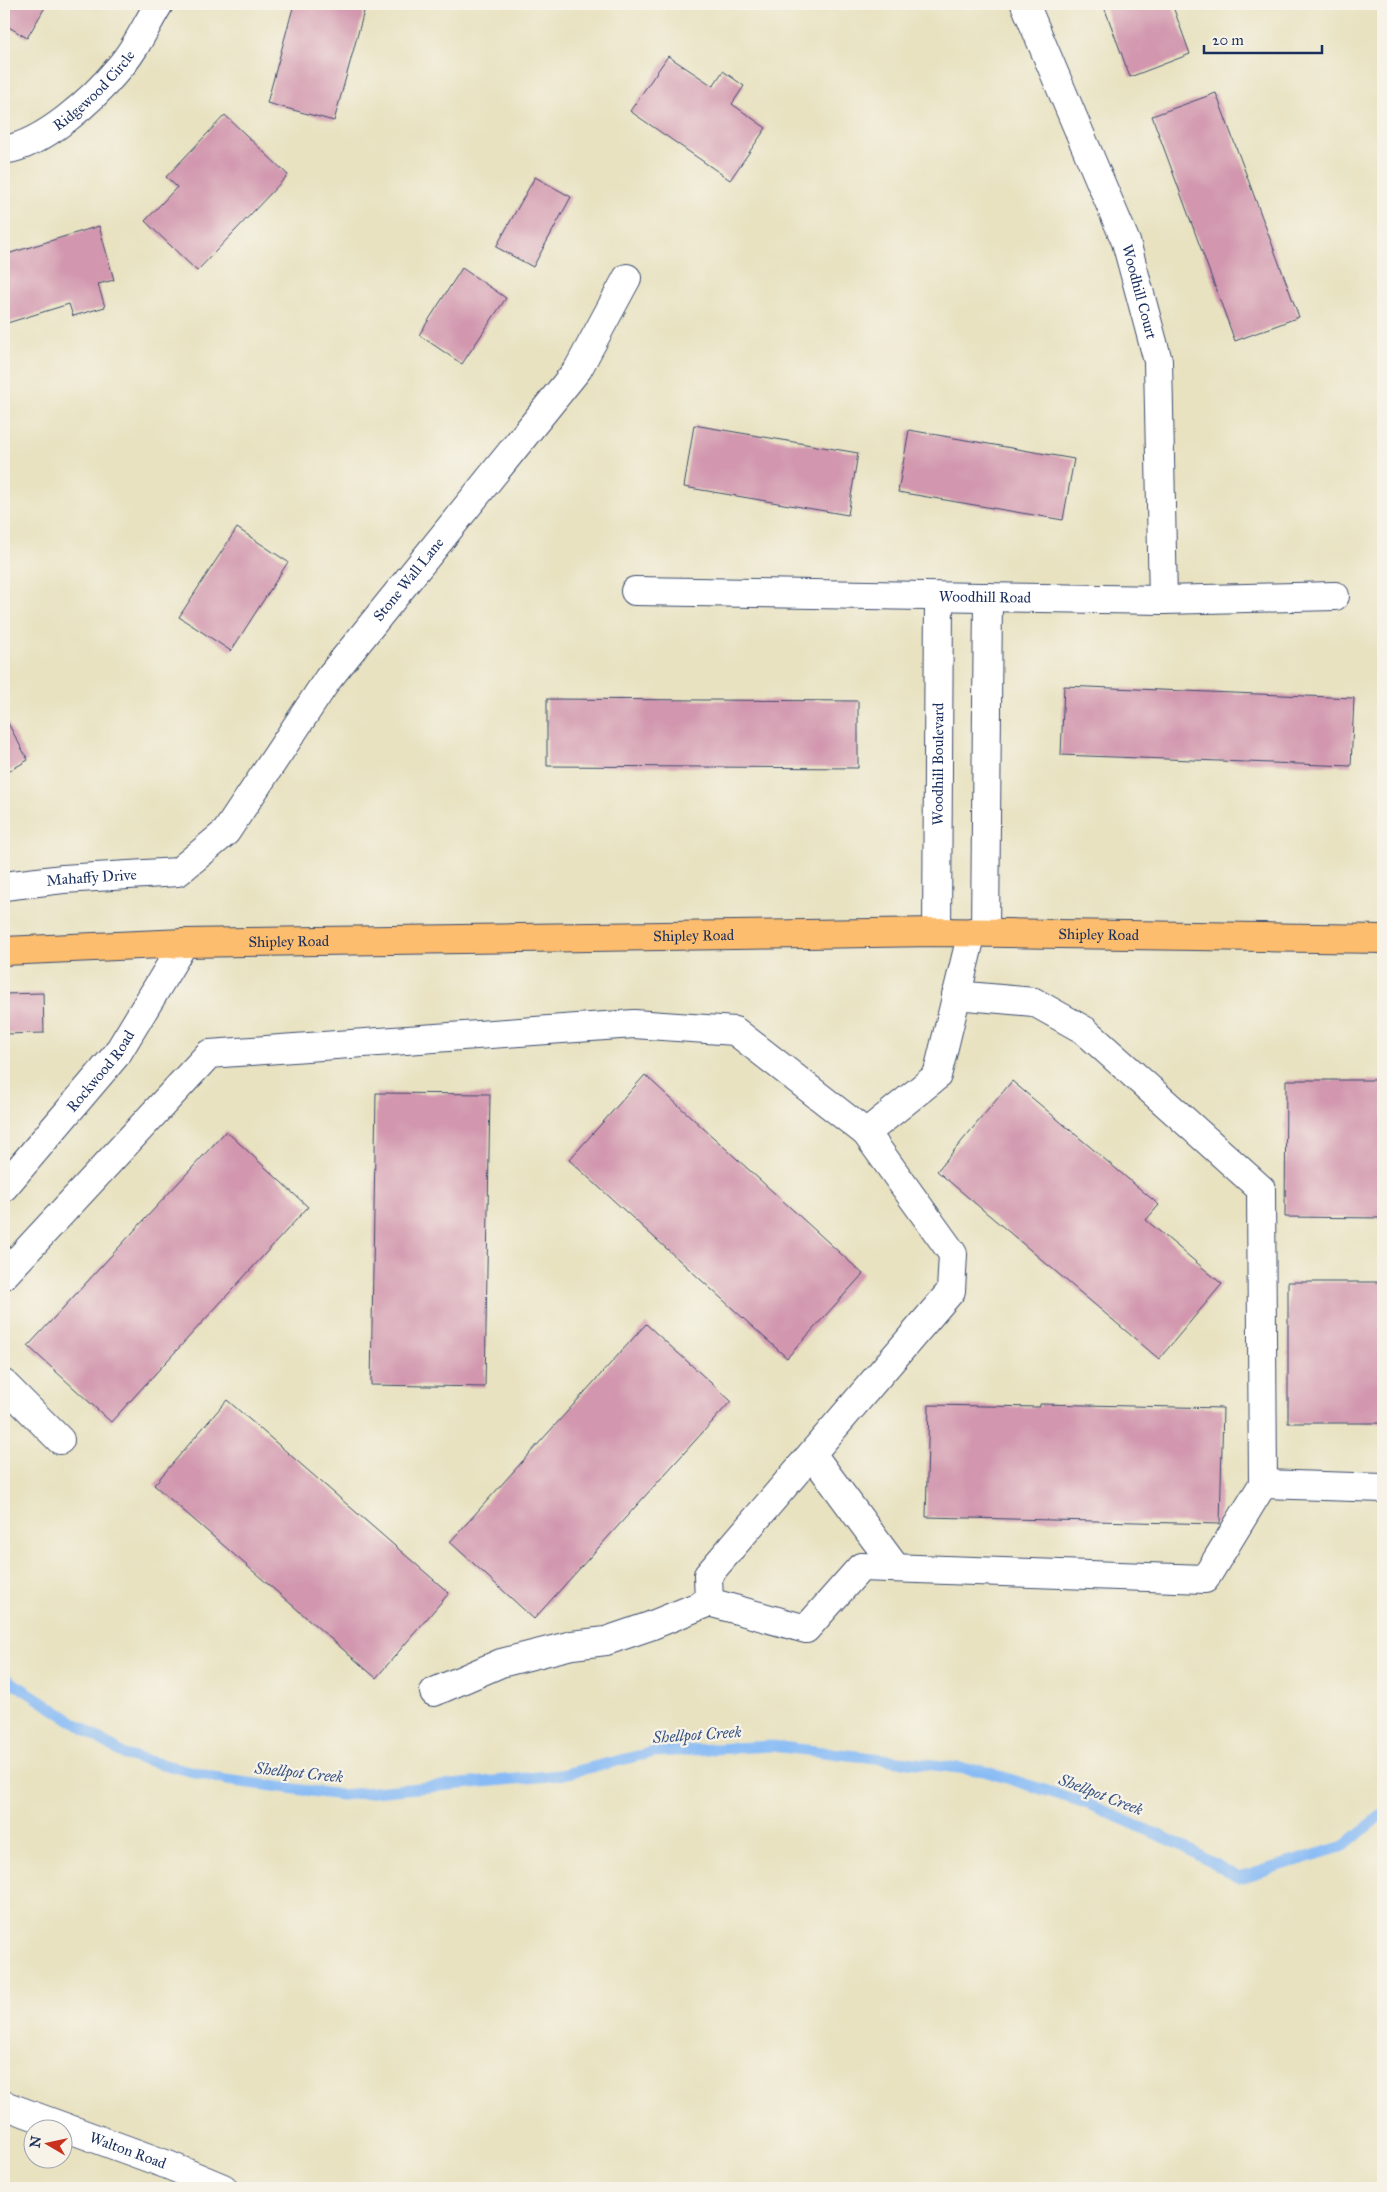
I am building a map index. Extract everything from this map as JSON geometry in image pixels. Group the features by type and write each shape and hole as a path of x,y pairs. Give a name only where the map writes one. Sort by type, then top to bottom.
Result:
{"main road":[{"name":"Shipley Road","path":"4,951 184,943 937,932 1383,940"}],"street":[{"name":"Ridgewood Circle","path":"4,150 16,148 65,120 119,68 159,4"},
{"name":"Woodhill Court","path":"1026,4 1126,242 1158,361 1163,600"},
{"name":"Stone Wall Lane","path":"178,872 226,832 328,679 578,369 627,278"},
{"name":"Woodhill Road","path":"635,591 1163,600 1335,596"},
{"name":"Woodhill Boulevard","path":"937,932 939,597"},
{"path":"866,1133 937,1076 956,995 978,932 988,598"},
{"name":"Mahaffy Drive","path":"4,886 63,879 178,872"},
{"name":"Rockwood Road","path":"4,1187 117,1054 184,943"},
{"path":"434,1692 501,1663 572,1645 606,1641 709,1602 806,1629 861,1568 1206,1579 1263,1484 1261,1189 1084,1030 1034,1002 956,995"},
{"path":"4,1276 209,1054 634,1024 735,1031 866,1133 953,1254 951,1290 708,1575 709,1602"},
{"path":"4,1384 60,1440"},
{"path":"812,1454 896,1568"},
{"path":"1263,1484 1383,1488"},
{"name":"Walton Road","path":"7,2111 223,2188"}],"building":[{"path":"4,4 47,4 27,38 7,26 4,33"},
{"path":"294,4 366,4 334,121 267,103"},
{"path":"1103,4 1172,4 1190,54 1130,77"},
{"path":"668,56 713,86 723,71 744,86 732,104 766,128 730,180 630,111"},
{"path":"1216,93 1299,317 1235,341 1152,116"},
{"path":"225,115 288,175 197,271 145,221 177,187 166,177"},
{"path":"535,177 571,197 533,267 496,247"},
{"path":"99,226 114,280 98,284 105,307 73,316 69,304 4,324 4,255"},
{"path":"462,268 506,298 462,364 419,335"},
{"path":"694,425 858,453 848,515 684,487"},
{"path":"909,430 1074,459 1063,520 898,492"},
{"path":"237,528 288,562 231,651 179,617"},
{"path":"1064,686 1354,698 1351,766 1061,755"},
{"path":"547,699 858,701 858,768 547,766"},
{"path":"4,716 28,760 4,774"},
{"path":"43,993 44,1033 4,1034 4,994"},
{"path":"645,1075 863,1274 787,1358 569,1160"},
{"path":"1286,1080 1383,1080 1383,1218 1285,1217"},
{"path":"1012,1081 1159,1205 1146,1220 1222,1284 1159,1359 937,1171"},
{"path":"376,1093 490,1094 485,1387 371,1385"},
{"path":"226,1131 308,1207 111,1422 28,1346"},
{"path":"1288,1282 1383,1282 1383,1423 1288,1423"},
{"path":"646,1324 731,1401 534,1619 450,1542"},
{"path":"227,1400 449,1593 376,1678 154,1485"},
{"path":"1040,1404 1223,1408 1220,1524 926,1517 929,1405 1040,1407"}],"waterway":[{"name":"Shellpot Creek","path":"4,1677 125,1755 226,1780 341,1795 560,1775 654,1752 772,1746 984,1771 1086,1803 1181,1845 1239,1878 1344,1846 1383,1813"}]}
